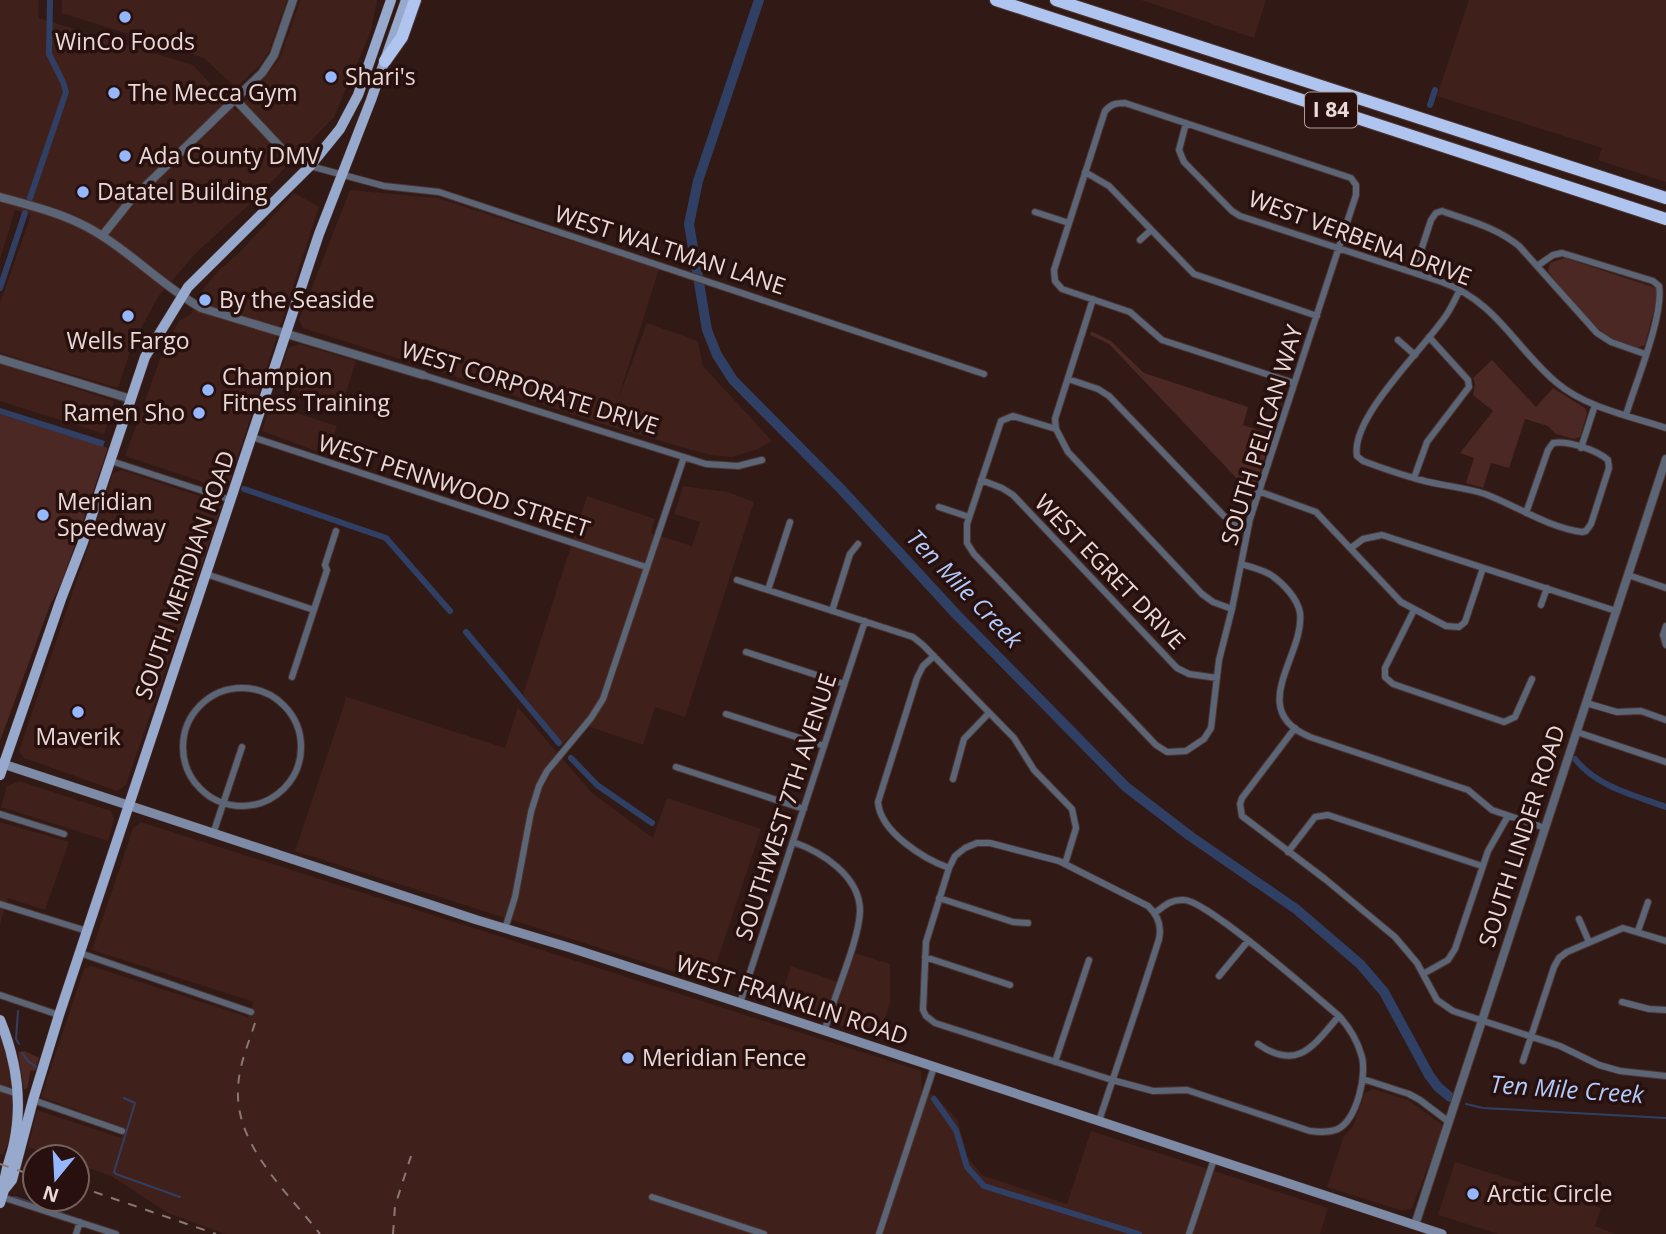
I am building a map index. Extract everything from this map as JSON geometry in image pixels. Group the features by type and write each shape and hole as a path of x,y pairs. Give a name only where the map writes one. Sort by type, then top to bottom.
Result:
{"highway":[{"path":"385,61 402,37 415,0"},
{"name":"I 84","path":"996,0 1666,219"},
{"name":"I 84","path":"1056,0 1666,198"}],"main road":[{"path":"0,775 145,357 181,297 209,264 310,166 340,129 358,95 391,0"},
{"name":"SOUTH MERIDIAN ROAD","path":"2,1197 17,1166 33,1100 87,931 319,234 406,0"},
{"path":"342,177 346,148 375,71 374,52"},
{"name":"WEST FRANKLIN ROAD","path":"2,764 1214,1158 1414,1230 1442,1234"},
{"path":"0,1020 10,1044 18,1094 16,1132 4,1177 2,1197"}],"street":[{"path":"102,236 130,201 262,73 271,61 293,0"},
{"path":"235,99 282,149 310,166"},
{"path":"1186,123 1125,103 1116,103 1105,111 1054,270 1055,281 1062,289 1130,312 1162,340 1294,383"},
{"name":"SOUTH PELICAN WAY","path":"969,517 966,537 974,554 1156,745 1167,752 1186,751 1208,734 1212,722 1219,660 1233,609 1248,525 1356,195 1356,185 1350,178 1186,123"},
{"name":"WEST VERBENA DRIVE","path":"1186,123 1179,150 1184,162 1232,211 1240,216 1460,289 1489,309 1558,384 1574,396 1666,428"},
{"name":"WEST WALTMAN LANE","path":"310,166 342,177 384,186 439,192 984,374"},
{"path":"1085,172 1109,186 1194,274 1317,316"},
{"name":"WEST CORPORATE DRIVE","path":"0,197 73,220 102,236 181,297 201,308 684,457 726,466 762,460"},
{"path":"1414,272 1431,220 1436,213 1442,211 1506,235 1597,333 1611,342 1645,354"},
{"path":"1035,212 1069,223"},
{"path":"1140,240 1151,230"},
{"path":"1537,266 1553,255 1571,254 1653,281 1659,286 1661,295 1626,415"},
{"path":"1460,289 1447,315 1369,415 1356,448 1357,456 1363,461 1414,478 1482,493 1526,513 1578,532 1586,531 1591,524 1609,468 1608,460 1601,454 1562,442 1553,443 1548,450 1526,513"},
{"path":"1094,299 1055,419 1056,429 1072,457 1202,594 1213,602 1233,609"},
{"path":"1414,478 1427,442 1469,387 1468,380 1429,337"},
{"path":"1398,340 1415,355"},
{"path":"0,359 131,399"},
{"path":"1068,379 1104,392 1224,516 1235,523 1248,525"},
{"path":"1581,448 1595,405"},
{"path":"939,507 969,517 998,427 1006,417 1013,415 1056,429"},
{"name":"WEST PENNWOOD STREET","path":"252,437 646,567"},
{"path":"505,929 515,897 535,794 547,771 591,718 603,699 684,457"},
{"name":"SOUTH LINDER ROAD","path":"1414,1230 1666,459"},
{"path":"111,461 231,500"},
{"name":"WEST EGRET DRIVE","path":"981,480 1013,495 1177,668 1189,674 1217,678"},
{"path":"1258,491 1315,512 1401,602 1446,626 1459,627 1468,617 1483,568"},
{"path":"768,590 790,522"},
{"path":"292,677 327,570 325,565 336,531"},
{"path":"1351,548 1363,538 1382,535 1616,611"},
{"path":"832,611 850,554 858,544"},
{"path":"1241,564 1272,576 1293,597 1299,608 1299,627 1279,691 1282,710 1295,728 1310,737 1468,790 1492,810 1545,828"},
{"path":"206,574 314,610"},
{"path":"1628,575 1666,587"},
{"path":"737,580 913,637 1014,738 1039,775 1072,809 1076,828 1065,864"},
{"path":"1541,605 1547,588"},
{"path":"1414,610 1385,668 1385,677 1393,684 1497,720 1512,720 1532,679"},
{"name":"SOUTHWEST 7TH AVENUE","path":"740,1003 865,621"},
{"path":"1665,644 1663,635 1666,626"},
{"path":"746,652 844,684"},
{"path":"934,656 923,666 917,678 877,802 884,821 898,835 924,858 949,868"},
{"path":"240,688 265,692 277,699 295,720 302,746 296,772 289,783 269,800 243,807 223,804 205,794 189,774 182,748 188,723 194,711 214,694 240,688"},
{"path":"1586,703 1617,712 1641,711 1666,720"},
{"path":"953,779 964,739 989,713"},
{"path":"726,714 824,746"},
{"path":"1295,728 1242,798 1239,810 1246,821 1325,879 1395,937 1409,952 1442,1005 1453,1012 1560,1046 1587,1061 1611,1069 1666,1076"},
{"path":"1577,732 1666,762"},
{"path":"213,834 242,747"},
{"path":"676,767 804,809"},
{"path":"0,814 64,834"},
{"path":"1288,852 1315,817 1328,815 1482,866"},
{"path":"1423,974 1448,960 1455,949 1490,845 1508,816"},
{"path":"793,842 812,848 831,862 849,880 858,900 860,912 825,1030"},
{"path":"1099,1121 1112,1080 1161,932 1155,913 1148,906 1065,864 984,843 971,845 960,851 949,868 928,934 923,1010 935,1023 1112,1080 1153,1091 1187,1090 1310,1131 1324,1133 1339,1129 1349,1119 1363,1079 1362,1055 1346,1024 1248,941 1188,900 1174,901 1155,913"},
{"path":"939,898 1013,922 1028,923"},
{"path":"1637,931 1648,902"},
{"path":"0,904 87,931"},
{"path":"1579,919 1590,942"},
{"path":"1523,1061 1559,958 1623,929 1666,941"},
{"path":"1219,976 1248,941"},
{"path":"80,953 251,1012"},
{"path":"925,957 1010,985"},
{"path":"1055,1062 1089,960"},
{"path":"0,995 60,1015"},
{"path":"1622,1002 1666,1010"},
{"path":"1258,1044 1268,1052 1288,1057 1300,1055 1311,1049 1339,1016"},
{"path":"879,1234 934,1067"},
{"path":"1363,1079 1420,1100 1449,1122"},
{"path":"0,1088 18,1094"},
{"path":"33,1100 122,1131"},
{"path":"1189,1234 1214,1158"},
{"path":"2,1197 116,1234"},
{"path":"652,1197 764,1234"},
{"path":"76,1234 80,1222"}],"shaded area":[{"path":"0,0 39,0 38,18 193,65 237,112 280,58 300,0 377,0 371,31 334,117 252,202 197,252 158,297 133,343 118,388 0,353 0,303 31,215 15,210 0,259"},
{"path":"62,0 287,0 269,51 260,65 236,88 204,58 62,13"},
{"path":"1141,0 1266,0 1254,38"},
{"path":"1469,0 1666,0 1666,182 1598,160 1602,148 1437,96"},
{"path":"350,190 437,198 659,269 618,399 647,323 698,341 703,366 772,441 758,449 732,457 710,455 609,426 303,328 299,320"},
{"path":"294,193 319,207 227,490 125,456 163,351 179,321 191,314 202,291 218,271 240,252"},
{"path":"1565,258 1656,288 1658,294 1645,345 1637,348 1614,339 1600,330 1567,296 1548,271 1550,263"},
{"path":"1091,331 1111,341 1144,373 1248,407 1243,425 1272,435 1254,489 1243,485 1109,344 1090,335"},
{"path":"299,344 356,361 342,405 277,384 288,348"},
{"path":"1492,360 1536,407 1553,388 1585,408 1587,413 1580,437 1574,439 1556,434 1548,426 1525,419 1509,468 1491,463 1483,488 1466,483 1474,458 1460,453 1493,411 1473,395 1473,378"},
{"path":"0,364 114,401 104,434 0,401"},
{"path":"271,405 337,426 327,455 262,431"},
{"name":"Meridian Speedway","path":"0,414 108,448 62,582 50,605 0,741"},
{"path":"122,470 223,504 126,785 117,791 24,758 19,751 113,473"},
{"path":"683,486 728,492 754,502 685,717 655,707 643,745 581,724 563,744 523,695 587,496 655,519 651,533 692,546 700,522 674,514"},
{"path":"344,696 505,748 518,707 592,793 653,838 667,798 761,829 710,983 295,851 346,699"},
{"path":"19,781 111,811 114,820 108,841 1,807 7,786"},
{"path":"0,822 69,842 45,910 8,898 0,924"},
{"path":"141,822 921,1071 922,1091 934,1095 957,1119 968,1158 982,1175 1067,1204 1091,1131 1328,1208 1320,1234 225,1234 168,1213 111,1176 91,1169 91,1143 29,1143 37,1110 121,1138 125,1128 41,1097 84,969 91,966 248,1017 254,1002 92,950 133,828"},
{"path":"855,953 890,964 890,1003 879,1038 778,1005 791,966 844,984"},
{"path":"0,1032 13,1082 14,1103 10,1139 3,1155 0,1154"},
{"path":"25,1051 39,1058 36,1070 30,1071 28,1087 24,1090 18,1052"},
{"path":"1373,1089 1408,1100 1444,1126 1412,1208 1403,1211 1327,1187 1344,1136 1353,1126 1365,1093"},
{"path":"1455,1162 1601,1208 1595,1226 1615,1234 1498,1234 1438,1215"}],"water":[{"path":"0,408 105,441 103,447 0,414"}],"waterway":[{"path":"30,198 66,92 49,54 50,0"},
{"name":"Ten Mile Creek","path":"759,0 698,181 689,224 707,330 717,355 733,380 841,489 955,613 1126,787 1190,836 1296,909 1360,964 1384,992 1429,1075 1450,1097"},
{"path":"1430,105 1435,90"},
{"path":"0,288 25,213"},
{"path":"244,489 386,538 450,611"},
{"path":"466,632 559,743"},
{"path":"571,758 597,785 652,823"},
{"path":"1575,759 1584,769 1605,783 1666,807"},
{"path":"18,1011 16,1039 19,1044"},
{"path":"22,1053 36,1067"},
{"path":"124,1098 135,1103 114,1172 180,1197"},
{"path":"934,1099 956,1130 967,1167 984,1186 1139,1234"},
{"name":"Ten Mile Creek","path":"1466,1104 1483,1108 1666,1118"},
{"path":"15,1197 64,1214"}],"railway":[{"path":"255,1023 238,1082 240,1111 245,1131 266,1168 320,1234"},
{"path":"393,1234 395,1206 411,1156"},
{"path":"0,1164 21,1171"},
{"path":"91,1191 216,1234"}],"place":[{"name":"WinCo Foods","path":"125,17"},
{"name":"Shari's","path":"331,77"},
{"name":"The Mecca Gym","path":"114,93"},
{"name":"Ada County DMV","path":"125,156"},
{"name":"Datatel Building","path":"83,192"},
{"name":"By the Seaside","path":"205,300"},
{"name":"Wells Fargo","path":"128,316"},
{"name":"Champion Fitness Training","path":"208,390"},
{"name":"Ramen Sho","path":"199,413"},
{"name":"Meridian Speedway","path":"43,515"},
{"name":"Maverik","path":"78,712"},
{"name":"Meridian Fence","path":"628,1058"},
{"name":"Arctic Circle","path":"1473,1194"}]}
